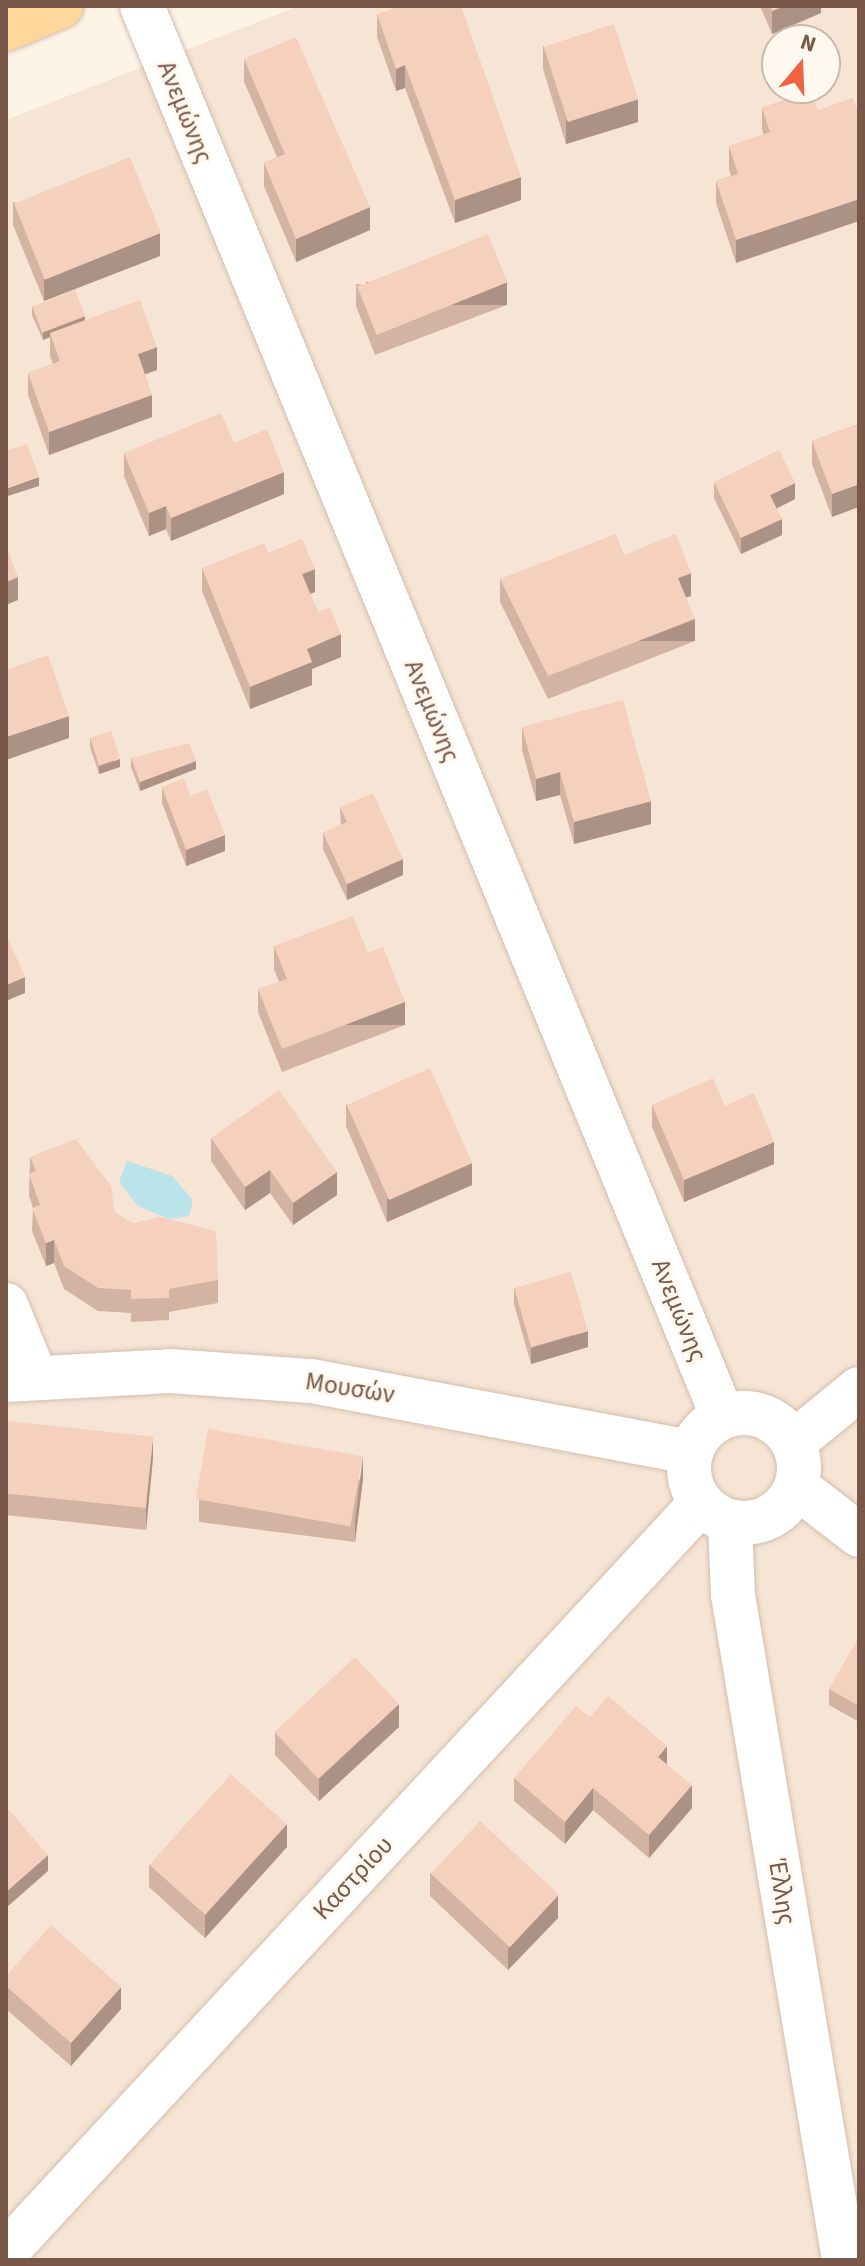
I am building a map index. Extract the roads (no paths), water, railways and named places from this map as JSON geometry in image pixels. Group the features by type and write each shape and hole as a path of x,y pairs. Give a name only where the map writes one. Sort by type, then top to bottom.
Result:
{"main road":[{"path":"6,29 61,6"}],"street":[{"name":"Ανεμώνης","path":"142,6 723,1417"},
{"path":"6,1305 20,1377"},
{"name":"Μουσών","path":"20,1377 170,1371 311,1381 690,1452"},
{"path":"794,1442 859,1389"},
{"path":"750,1413 774,1421 794,1442 797,1487 783,1509 761,1522 715,1513 688,1477 690,1452 723,1417 750,1413"},
{"path":"797,1487 859,1535"},
{"name":"Καστρίου","path":"6,2252 715,1513"},
{"name":"Έλλης","path":"715,1513 733,1595 844,2260"}],"water":[{"path":"127,1161 172,1176 193,1200 189,1216 169,1219 138,1206 119,1182"}]}
